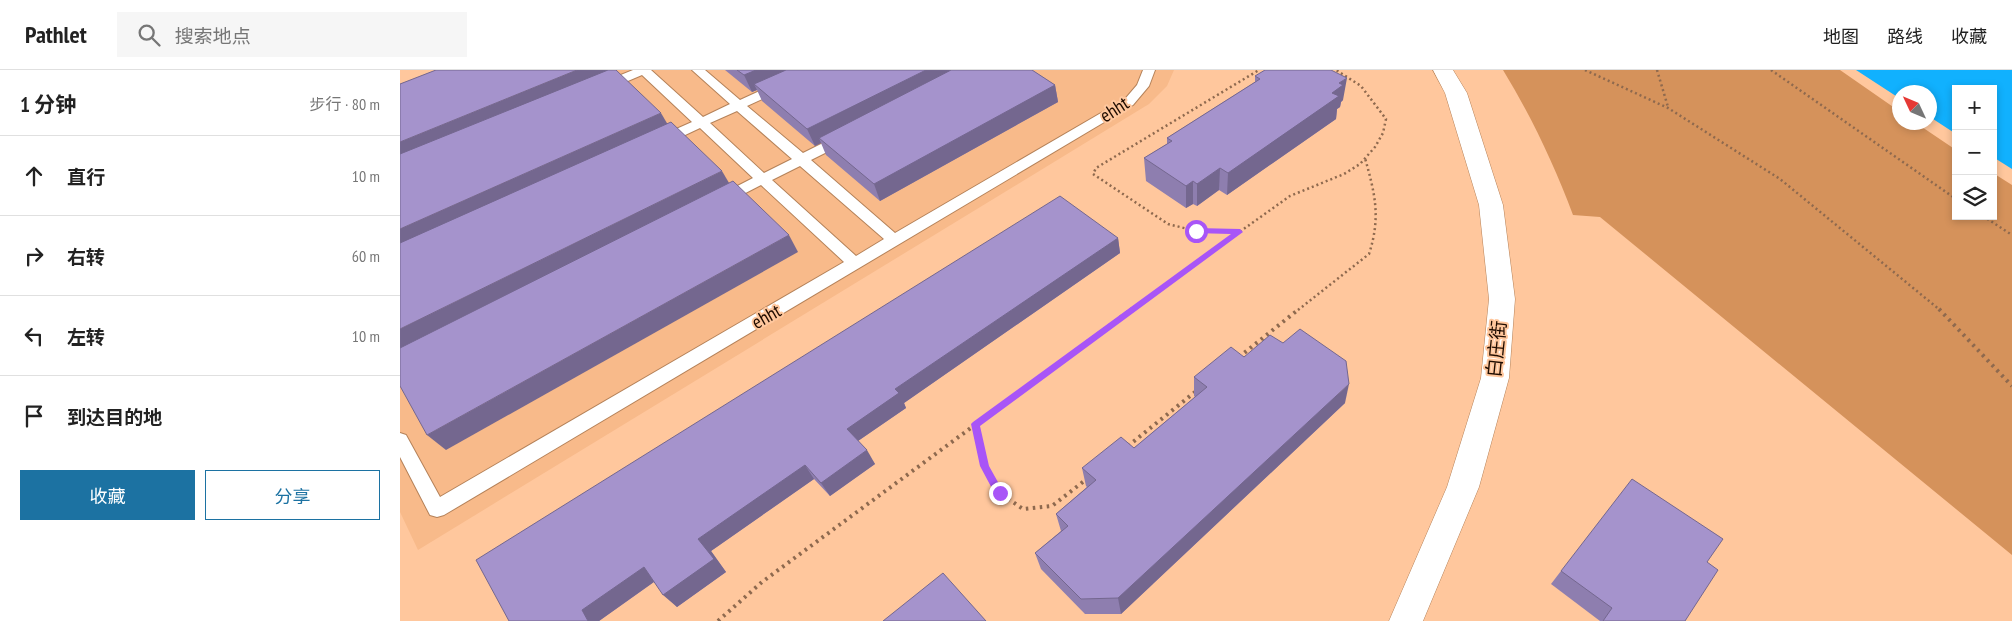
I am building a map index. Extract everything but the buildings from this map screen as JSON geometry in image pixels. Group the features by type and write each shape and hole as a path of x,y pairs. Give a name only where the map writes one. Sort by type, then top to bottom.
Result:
{"street":[{"name":"白庄街","path":"1406,621 1463,487 1495,378 1502,299 1492,205 1456,93 1443,70"}],"lane":[{"path":"589,93 644,70 854,264"},
{"path":"698,70 894,240"},
{"path":"648,147 814,70"},
{"name":"ehht","path":"400,440 437,509 1129,102 1143,86 1149,70"},
{"path":"710,206 854,132"}],"path":[{"path":"1240,232 1196,231 1168,224 1093,174 1096,168 1259,70"},
{"path":"718,621 762,582 1290,196 1344,174 1365,158 1383,134 1386,119 1361,86 1336,70"},
{"path":"1585,70 1668,108 1788,185 1932,302 2012,386"},
{"path":"1656,70 1668,108"},
{"path":"1771,70 1952,196"},
{"path":"1238,358 1369,254 1377,233 1378,206 1365,158"},
{"path":"1989,220 2012,235"},
{"path":"1122,451 1199,389"},
{"path":"976,424 984,466 1000,493 1023,509 1052,506 1091,476"}],"shaded area":[{"path":"437,70 1174,70 1167,86 1149,104 418,550 400,512 400,84"},
{"path":"1503,70 1840,70 1892,106 1892,130 1926,130 1952,147 1952,220 1997,220 1997,176 2012,185 2012,555 1600,217 1573,215 1558,177 1523,105"}],"water":[{"path":"1856,70 2012,70 2012,169 1997,160 1997,85 1952,85 1952,131 1937,122 1937,85 1892,85 1892,93"}],"route":[{"path":"1000,493 984,466 976,424 1172,279 1240,232 1196,231"}]}
